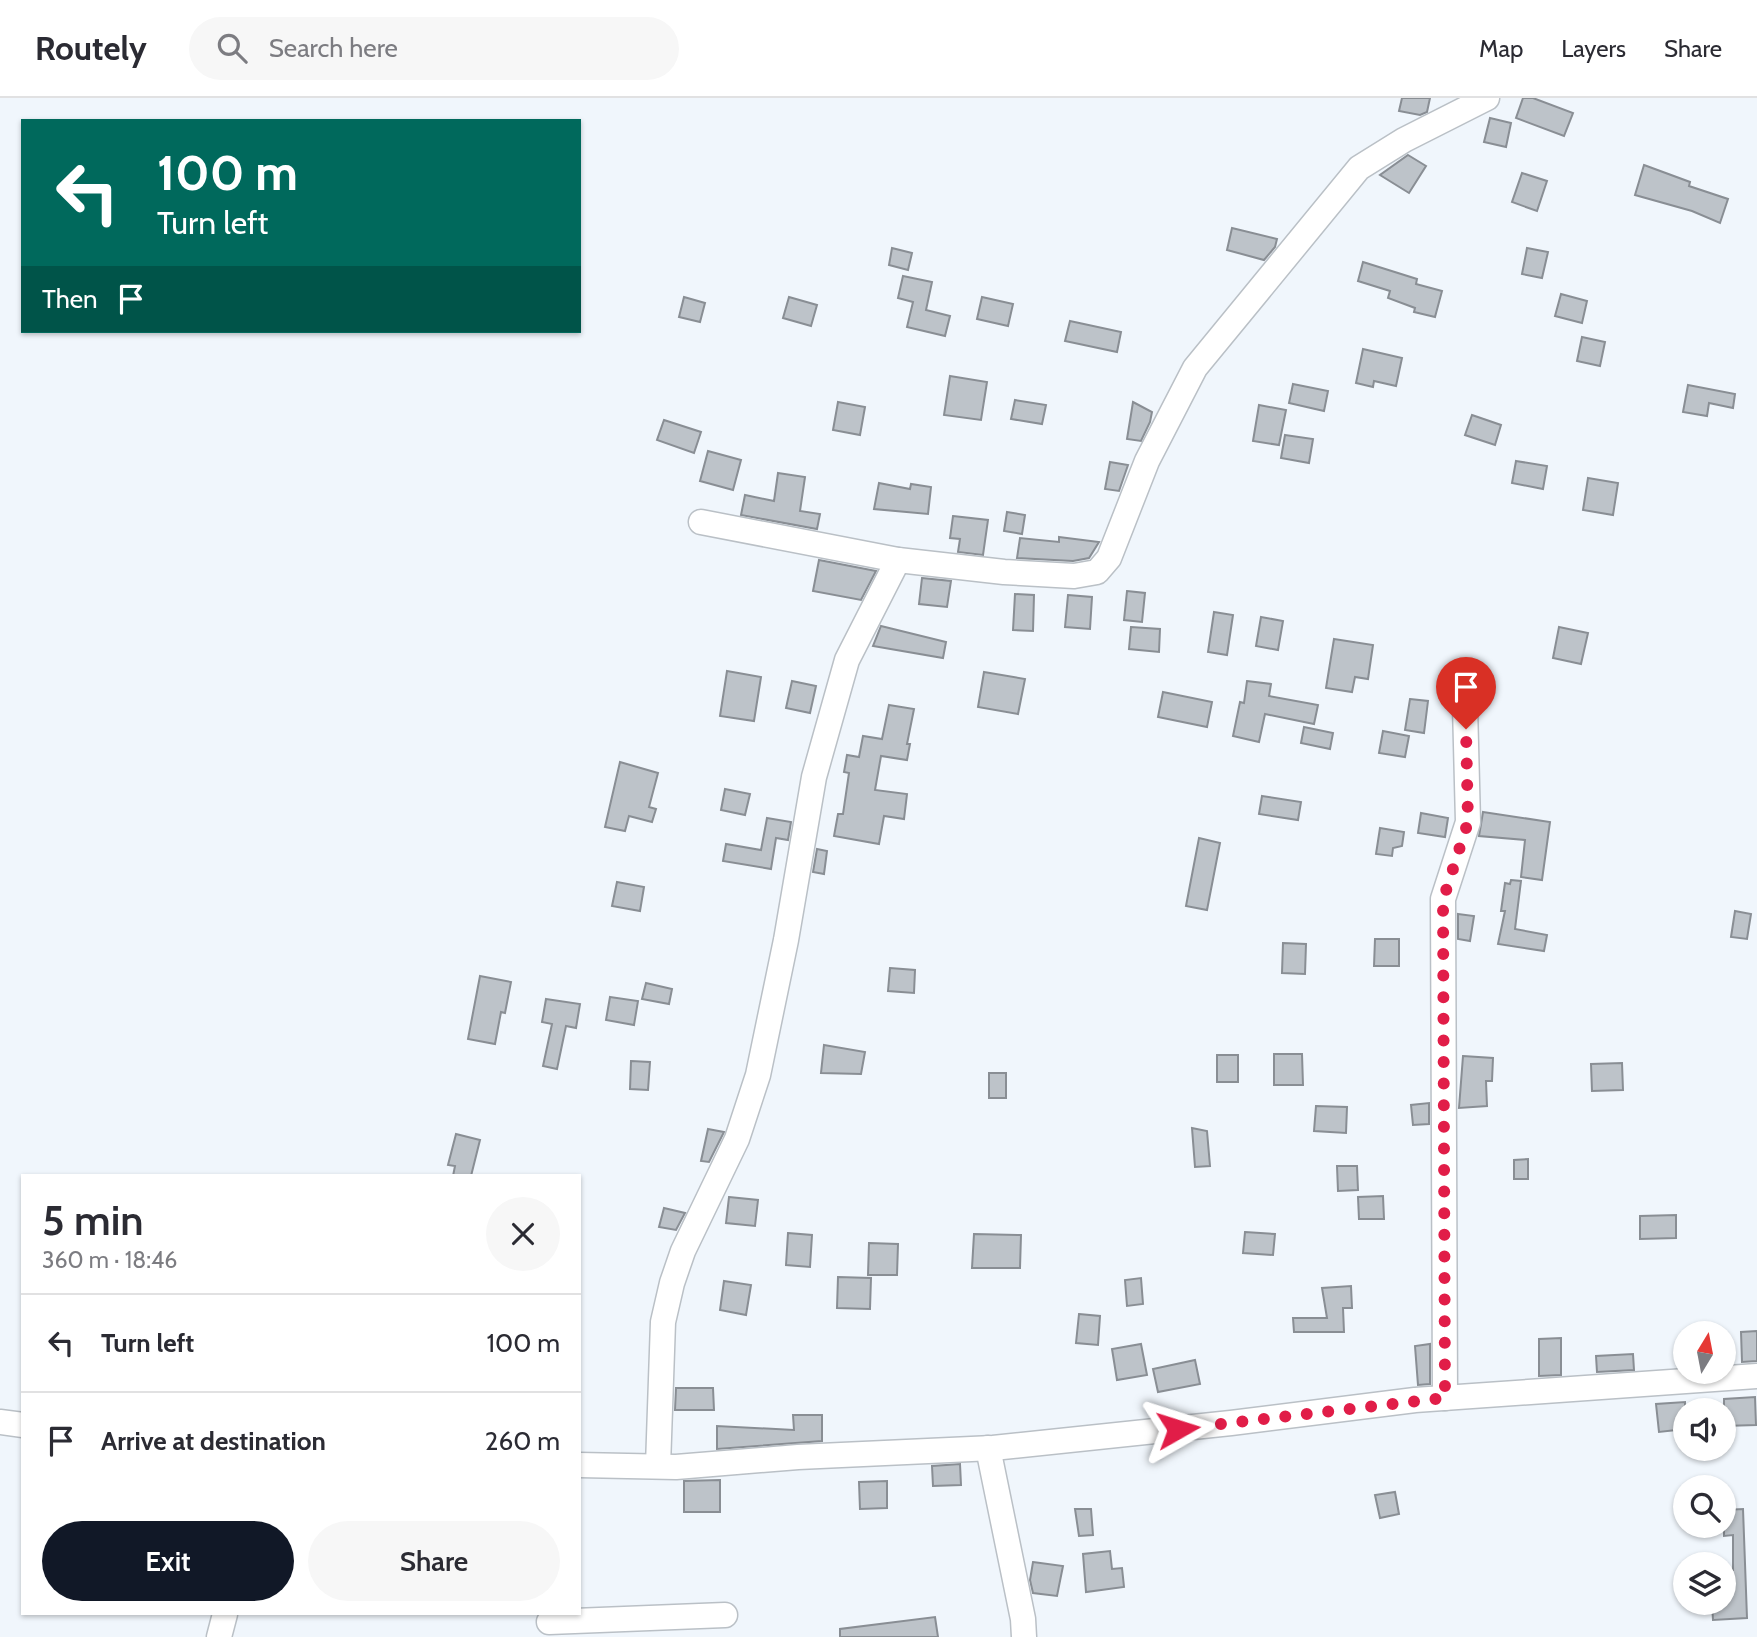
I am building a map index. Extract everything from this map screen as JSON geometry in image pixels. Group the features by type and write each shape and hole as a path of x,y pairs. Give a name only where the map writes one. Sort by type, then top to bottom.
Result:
{"street":[{"path":"701,522 898,560 1004,572 1074,576 1097,572 1109,558 1147,461 1195,368 1359,168 1404,140 1487,98"},
{"path":"658,1466 663,1322 672,1283 683,1251 737,1139 758,1075 818,764 847,660 898,560"},
{"path":"1445,1398 1443,900 1468,822 1465,706"},
{"path":"581,1465 658,1466 988,1448 1445,1398 1757,1376"},
{"path":"0,1422 21,1425"},
{"path":"988,1448 1023,1619 1024,1637"},
{"path":"219,1637 225,1615"},
{"path":"548,1624 725,1615"}],"building":[{"path":"1402,98 1430,98 1427,112 1420,115 1399,111"},
{"path":"1523,98 1533,98 1573,113 1564,136 1516,118"},
{"path":"1490,118 1511,123 1506,147 1484,142"},
{"path":"1408,155 1426,166 1409,193 1380,175"},
{"path":"1644,165 1690,182 1689,186 1728,199 1720,223 1692,211 1635,195"},
{"path":"1522,173 1547,181 1537,211 1512,202"},
{"path":"1232,228 1277,239 1275,247 1264,260 1227,250"},
{"path":"892,248 912,253 908,270 889,265"},
{"path":"1527,248 1548,252 1542,278 1522,274"},
{"path":"1363,262 1417,279 1416,284 1442,291 1435,317 1414,312 1415,308 1388,298 1390,291 1358,281"},
{"path":"903,276 932,282 926,310 950,316 945,336 907,327 913,302 898,298"},
{"path":"1561,294 1587,301 1582,323 1555,316"},
{"path":"684,297 705,303 700,322 679,317"},
{"path":"789,297 817,305 811,326 783,318"},
{"path":"982,297 1013,304 1008,326 977,319"},
{"path":"1070,321 1121,332 1117,352 1065,341"},
{"path":"1582,337 1605,342 1600,366 1577,361"},
{"path":"1363,349 1402,358 1396,386 1374,381 1373,387 1356,383"},
{"path":"950,376 987,382 981,420 944,415"},
{"path":"1293,384 1328,391 1324,411 1289,403"},
{"path":"1688,385 1735,394 1733,408 1709,403 1707,416 1683,412"},
{"path":"1015,400 1046,405 1042,424 1011,419"},
{"path":"838,402 865,407 860,435 833,430"},
{"path":"1133,402 1152,412 1141,441 1127,439"},
{"path":"1259,405 1286,410 1279,445 1253,441"},
{"path":"1472,415 1501,425 1495,445 1465,435"},
{"path":"664,420 701,432 694,453 657,440"},
{"path":"1285,435 1313,439 1309,463 1281,458"},
{"path":"708,451 741,460 733,490 700,481"},
{"path":"1516,461 1547,466 1543,489 1512,483"},
{"path":"1110,462 1128,465 1119,491 1105,489"},
{"path":"778,473 805,477 800,511 820,514 817,529 741,515 745,495 774,501"},
{"path":"1588,478 1618,483 1613,515 1583,510"},
{"path":"879,483 910,489 911,484 931,487 928,514 874,509"},
{"path":"1007,512 1025,515 1022,534 1004,531"},
{"path":"953,516 988,520 983,555 958,552 960,539 950,538"},
{"path":"1059,537 1099,542 1089,558 1073,561 1017,558 1020,538 1059,542"},
{"path":"819,560 876,571 861,600 813,591"},
{"path":"922,578 951,581 947,607 919,604"},
{"path":"1127,591 1145,593 1142,622 1124,620"},
{"path":"1015,594 1034,595 1033,631 1013,630"},
{"path":"1068,595 1092,597 1090,629 1065,627"},
{"path":"1214,612 1233,615 1227,655 1208,652"},
{"path":"1261,617 1283,621 1278,650 1256,646"},
{"path":"881,626 946,642 943,658 873,646"},
{"path":"1131,627 1160,629 1159,652 1129,649"},
{"path":"1559,627 1588,633 1581,664 1553,658"},
{"path":"1334,639 1373,645 1368,679 1355,677 1352,692 1326,688"},
{"path":"727,671 761,677 754,721 720,716"},
{"path":"984,672 1025,679 1018,714 978,707"},
{"path":"792,681 816,686 810,713 786,708"},
{"path":"1247,681 1271,684 1269,696 1318,705 1314,724 1265,714 1259,742 1233,736 1240,702 1244,703"},
{"path":"1163,692 1212,702 1207,727 1158,717"},
{"path":"1410,699 1428,701 1424,733 1405,730"},
{"path":"889,705 914,709 907,744 910,744 907,760 881,756 875,790 907,794 904,819 884,816 879,844 834,836 838,814 843,814 849,773 844,772 847,755 859,757 863,736 882,739"},
{"path":"1304,727 1333,733 1330,749 1301,743"},
{"path":"1383,731 1409,736 1405,757 1379,753"},
{"path":"620,762 658,773 649,807 656,809 652,822 629,816 625,831 605,827"},
{"path":"725,789 750,794 745,815 721,810"},
{"path":"1262,796 1301,802 1298,820 1259,814"},
{"path":"1483,812 1550,822 1542,880 1521,877 1525,840 1479,836"},
{"path":"1421,813 1448,818 1445,837 1418,833"},
{"path":"767,818 791,822 788,840 776,838 771,869 723,861 726,844 761,850"},
{"path":"1380,828 1404,832 1402,846 1393,848 1392,856 1376,854"},
{"path":"1199,838 1220,843 1207,910 1186,906"},
{"path":"817,849 827,851 824,874 813,872"},
{"path":"1511,880 1521,881 1515,929 1547,935 1544,951 1498,944 1505,911 1501,911 1505,883 1510,884"},
{"path":"617,882 644,887 640,911 612,906"},
{"path":"1735,911 1751,914 1747,939 1731,937"},
{"path":"1458,914 1474,916 1470,941 1458,939"},
{"path":"1375,939 1399,939 1399,966 1374,966"},
{"path":"1283,943 1306,944 1305,974 1282,973"},
{"path":"890,968 915,970 914,993 888,991"},
{"path":"480,976 511,982 505,1013 501,1012 495,1044 468,1039"},
{"path":"646,983 672,989 669,1004 642,999"},
{"path":"610,997 638,1001 634,1025 606,1020"},
{"path":"546,999 580,1004 576,1028 566,1026 557,1069 543,1066 552,1024 542,1022"},
{"path":"824,1045 865,1052 861,1074 821,1073"},
{"path":"1274,1054 1302,1054 1303,1085 1274,1085"},
{"path":"1217,1055 1238,1055 1238,1082 1217,1082"},
{"path":"1463,1056 1493,1058 1492,1081 1486,1081 1487,1106 1459,1108"},
{"path":"631,1061 650,1062 648,1090 630,1089"},
{"path":"1622,1063 1623,1090 1592,1091 1591,1064"},
{"path":"989,1073 1006,1073 1006,1098 989,1098"},
{"path":"1429,1103 1429,1124 1413,1125 1411,1105"},
{"path":"1316,1106 1347,1107 1346,1133 1314,1131"},
{"path":"1192,1128 1207,1131 1210,1166 1195,1167"},
{"path":"708,1129 724,1132 709,1162 701,1161"},
{"path":"456,1134 480,1140 472,1174 453,1174 455,1166 448,1165"},
{"path":"1528,1159 1528,1179 1514,1179 1514,1160"},
{"path":"1337,1166 1357,1166 1358,1190 1338,1191"},
{"path":"1383,1196 1384,1219 1359,1219 1358,1197"},
{"path":"729,1197 758,1200 755,1226 726,1223"},
{"path":"664,1208 685,1213 676,1230 659,1227"},
{"path":"1676,1215 1676,1238 1640,1239 1640,1216"},
{"path":"1245,1232 1275,1234 1273,1255 1243,1253"},
{"path":"788,1233 812,1235 810,1267 786,1265"},
{"path":"974,1234 1021,1235 1020,1268 972,1268"},
{"path":"869,1243 898,1244 897,1275 868,1275"},
{"path":"838,1277 871,1278 870,1309 837,1308"},
{"path":"1141,1278 1143,1304 1127,1306 1125,1280"},
{"path":"724,1281 751,1285 746,1315 720,1310"},
{"path":"1351,1286 1352,1308 1343,1308 1344,1332 1294,1332 1293,1318 1327,1318 1322,1288"},
{"path":"1079,1314 1100,1316 1098,1345 1076,1343"},
{"path":"1757,1331 1757,1361 1742,1362 1741,1332"},
{"path":"1561,1338 1561,1375 1539,1376 1539,1339"},
{"path":"1141,1344 1147,1375 1117,1380 1112,1349"},
{"path":"1430,1344 1430,1384 1418,1385 1415,1346"},
{"path":"1633,1354 1634,1370 1597,1372 1596,1356"},
{"path":"1195,1360 1200,1384 1158,1392 1153,1369"},
{"path":"676,1388 713,1388 714,1410 675,1410"},
{"path":"1755,1397 1756,1425 1736,1426 1736,1398"},
{"path":"1673,1403 1673,1430 1659,1432 1656,1404"},
{"path":"793,1415 822,1415 822,1441 717,1449 717,1426 794,1430"},
{"path":"960,1464 961,1485 933,1486 932,1466"},
{"path":"720,1480 720,1512 684,1512 684,1481"},
{"path":"887,1481 887,1508 860,1509 859,1482"},
{"path":"1395,1492 1399,1514 1380,1518 1375,1495"},
{"path":"1075,1509 1091,1509 1093,1535 1079,1536"},
{"path":"1736,1509 1743,1509 1747,1618 1713,1620 1713,1615 1736,1615 1736,1552 1733,1552 1733,1538 1736,1538"},
{"path":"1110,1551 1112,1569 1122,1568 1124,1587 1086,1592 1083,1554"},
{"path":"1033,1562 1063,1566 1057,1596 1033,1593 1030,1580"},
{"path":"935,1617 938,1637 840,1637 840,1629"}],"route":[{"path":"1178,1429 1445,1398 1443,900 1468,822 1466,729"}]}
